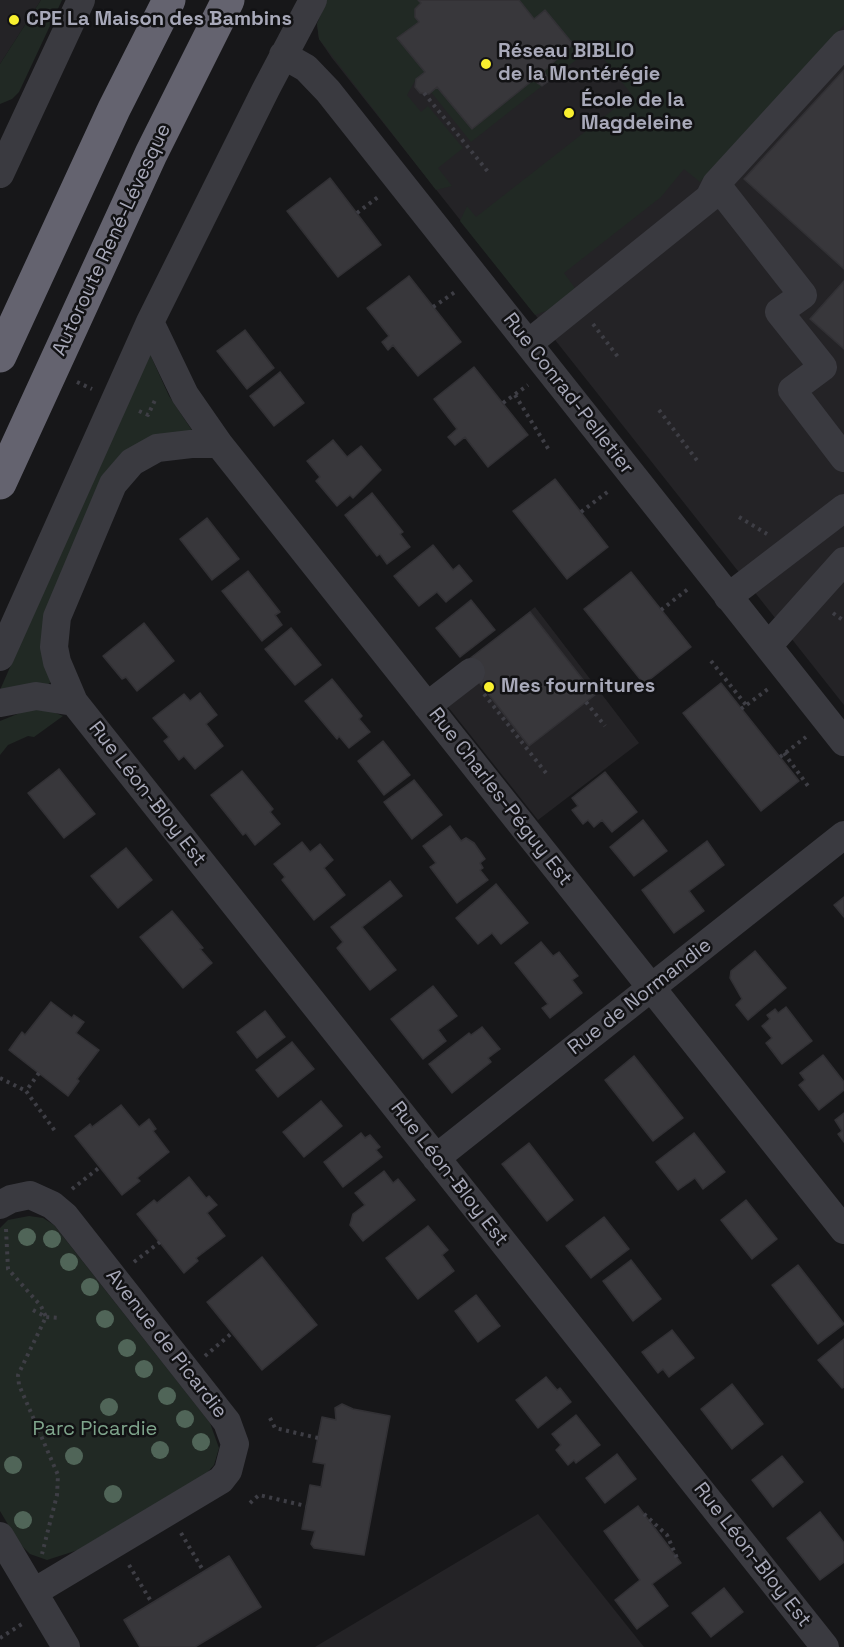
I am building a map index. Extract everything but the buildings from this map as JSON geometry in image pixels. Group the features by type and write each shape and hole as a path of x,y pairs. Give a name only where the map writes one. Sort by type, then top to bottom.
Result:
{"highway":[{"path":"0,356 114,109 169,0"},
{"name":"Autoroute René-Lévesque","path":"0,483 147,162 228,0"}],"street":[{"path":"3,158 81,0"},
{"path":"0,657 150,322 283,55 313,0"},
{"path":"528,343 709,198 716,184 844,44"},
{"name":"Rue Conrad-Pelletier","path":"283,55 306,68 328,91 844,742"},
{"path":"716,184 803,295 779,312 823,367 792,390 844,458"},
{"name":"Rue Charles-Péguy Est","path":"150,322 185,395 219,444 844,1230"},
{"name":"Rue Léon-Bloy Est","path":"219,444 191,444 157,448 132,462 113,484 57,617 54,647 57,662 74,702 825,1647"},
{"path":"728,597 844,508"},
{"path":"768,646 844,561"},
{"path":"427,706 470,673"},
{"path":"0,703 36,696 74,702"},
{"name":"Rue de Normandie","path":"436,1158 844,835"},
{"name":"Avenue de Picardie","path":"3,1214 23,1195 40,1198 65,1216 227,1422 233,1435 233,1455 221,1480 34,1592"},
{"path":"0,1536 66,1647"}],"path":[{"path":"424,93 489,173"},
{"path":"357,213 379,196"},
{"path":"434,307 455,292"},
{"path":"578,305 618,357"},
{"path":"503,403 528,385"},
{"path":"515,394 549,450"},
{"path":"659,410 699,463"},
{"path":"581,512 610,490"},
{"path":"739,517 768,535"},
{"path":"661,610 688,589"},
{"path":"830,611 844,621"},
{"path":"711,661 746,705"},
{"path":"470,673 546,773"},
{"path":"741,709 768,689"},
{"path":"586,702 605,726"},
{"path":"780,757 806,737"},
{"path":"784,753 808,786"},
{"path":"26,1091 39,1073"},
{"path":"0,1078 26,1091 55,1131"},
{"path":"52,1205 100,1167"},
{"path":"3,1214 8,1269 41,1306 46,1317"},
{"path":"33,1310 46,1317 60,1318"},
{"path":"41,1558 57,1495 58,1475 19,1385 18,1375 46,1317"},
{"path":"187,1371 232,1333"},
{"path":"270,1418 275,1428 318,1438"},
{"path":"250,1503 259,1495 306,1506"},
{"path":"169,1513 204,1572"},
{"path":"644,1514 667,1535 677,1557"},
{"path":"116,1544 152,1603"}],"shaded area":[{"name":"CPE La Maison des Bambins","path":"0,0 41,0 0,64"},
{"path":"327,0 844,0 844,705 332,58 319,39 317,24"},
{"path":"535,607 639,743 538,820 433,688"},
{"path":"538,1514 644,1647 315,1647"}],"green space":[{"path":"41,0 62,0 19,92 12,99 0,104 0,64"},
{"path":"327,0 418,0 421,3 415,9 415,17 419,22 397,38 425,72 416,79 407,95 421,112 428,106 463,148 438,168 452,186 436,190 319,39 317,24"},
{"path":"519,0 844,0 844,25 700,182 684,169 661,197 564,273 577,291 554,308 535,315 460,221 467,206 476,217 632,95 594,46 549,81 544,71 561,57"},
{"path":"533,80 542,86 471,142 431,92 437,87 472,129"},
{"path":"149,352 169,396 195,435 118,458 51,682 47,685 0,690"},
{"path":"30,709 48,710 63,716 34,737 28,736 8,745 0,755 0,721"},
{"name":"Parc Picardie","path":"29,1216 43,1218 54,1225 210,1423 219,1448 214,1465 205,1475 78,1550 47,1560 30,1554 19,1543 0,1511 0,1228 8,1220"}],"place":[{"name":"CPE La Maison des Bambins","path":"14,20"},
{"name":"Réseau BIBLIO de la Montérégie","path":"486,64"},
{"name":"École de la Magdeleine","path":"569,113"},
{"name":"Mes fournitures","path":"489,687"}]}
